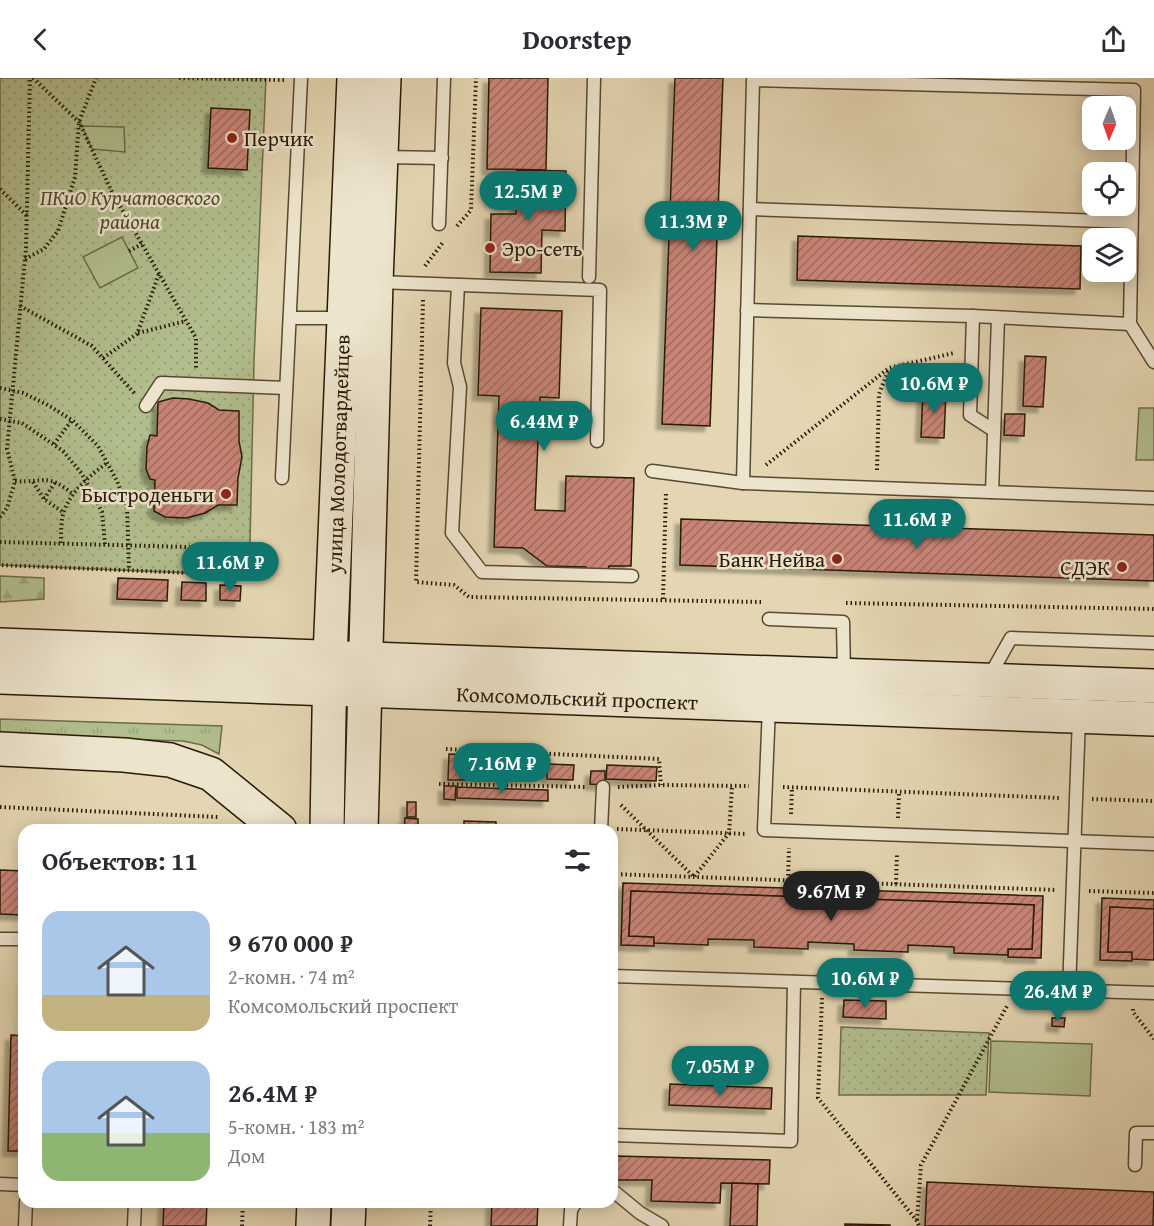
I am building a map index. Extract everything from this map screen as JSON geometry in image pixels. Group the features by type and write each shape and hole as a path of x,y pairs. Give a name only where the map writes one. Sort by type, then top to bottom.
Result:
{"main road":[{"name":"улица Молодогвардейцев","path":"327,824 330,672 354,78"},
{"name":"улица Молодогвардейцев","path":"361,824 384,78"},
{"name":"Комсомольский проспект","path":"0,645 229,653 330,672"},
{"path":"110,680 132,672 237,673 240,670 241,661 238,656 229,653"},
{"name":"Комсомольский проспект","path":"0,676 110,680 330,672 769,706 1154,719"},
{"name":"Комсомольский проспект","path":"366,674 844,675 1154,686"},
{"path":"0,749 124,755 170,760 211,774 273,824"},
{"path":"313,1226 314,1208"},
{"path":"348,1226 349,1208"}],"lane":[{"path":"440,224 444,78"},
{"path":"589,277 594,78"},
{"path":"282,478 301,79"},
{"path":"743,483 753,80 1134,90 1130,324 1154,362"},
{"path":"381,157 442,158"},
{"path":"750,209 1131,222"},
{"path":"376,282 600,290 597,441"},
{"path":"458,285 454,363 460,387 452,533 482,572 632,576"},
{"path":"747,310 973,316 1130,324"},
{"path":"973,316 970,415 993,430"},
{"path":"290,318 344,318"},
{"path":"992,492 998,318"},
{"path":"146,406 161,383 286,388"},
{"path":"652,471 743,483 1154,498"},
{"path":"769,619 843,622 844,675"},
{"path":"988,680 1011,638 1154,642"},
{"path":"769,706 764,830 1154,844"},
{"path":"1069,991 1079,717"},
{"path":"601,824 603,788"},
{"path":"0,939 18,939"},
{"path":"618,976 1154,993"},
{"path":"618,1136 791,1141 794,982"},
{"path":"1135,1165 1136,1133 1154,1133"},
{"path":"0,1184 18,1185"},
{"path":"618,1196 640,1220 662,1226"},
{"path":"25,1226 26,1208"},
{"path":"134,1226 135,1208"},
{"path":"570,1226 572,1208"}],"path":[{"path":"32,78 79,122 112,192 196,338 195,384"},
{"path":"0,517 7,508 15,482 7,449 25,259 32,78"},
{"path":"25,259 44,249 58,231 75,177 79,122 96,78"},
{"path":"179,78 301,79"},
{"path":"456,228 471,210 477,78"},
{"path":"0,189 27,216"},
{"path":"416,582 424,284 426,263 448,237"},
{"path":"129,251 142,244"},
{"path":"137,334 159,274"},
{"path":"20,306 92,346 146,406"},
{"path":"103,358 137,334 186,321"},
{"path":"743,483 889,368 972,349"},
{"path":"876,488 879,394 889,368"},
{"path":"0,388 23,393 46,404 72,420 98,446 117,481 127,507 129,570"},
{"path":"0,419 22,423 63,451 85,479 102,512 105,545"},
{"path":"54,444 72,420"},
{"path":"61,543 64,513 74,495 85,479 107,463"},
{"path":"663,600 666,472"},
{"path":"15,482 46,479 56,481 74,495"},
{"path":"44,499 56,481"},
{"path":"33,482 44,499 64,513"},
{"path":"0,542 263,549 262,576 0,565"},
{"path":"446,749 659,759 661,785"},
{"path":"439,784 603,788 661,785 732,786 1154,801"},
{"path":"694,877 729,833 732,786"},
{"path":"603,788 694,877"},
{"path":"0,807 221,817"},
{"path":"618,829 757,835 764,830"},
{"path":"618,874 1154,893"},
{"path":"823,983 818,1098 918,1223"},
{"path":"918,1223 921,1166 1017,989"},
{"path":"1132,992 1132,1012 1154,1040"},
{"path":"242,1226 243,1208"},
{"path":"430,1226 431,1208"}],"green space":[{"name":"ПКиО Курчатовского района","path":"0,78 266,78 254,361 250,543 262,576 0,565"},
{"path":"82,126 124,127 125,152 92,149"},
{"path":"122,237 138,268 100,288 83,257"},
{"path":"1139,408 1154,408 1154,460 1136,460"},
{"path":"0,576 44,578 44,599 0,602"},
{"path":"0,719 222,726 219,754 202,745 183,741 0,735"},
{"path":"841,1027 989,1033 986,1095 839,1095"},
{"path":"991,1041 1092,1044 1090,1096 989,1092"}],"building":[{"path":"489,78 548,78 546,170 487,169"},
{"path":"675,78 723,78 710,426 662,424"},
{"path":"211,108 250,110 247,170 208,168"},
{"path":"517,170 566,171 565,231 542,230 541,273 490,272 491,214 516,214"},
{"path":"798,236 1081,246 1080,289 797,280"},
{"path":"481,308 562,311 559,398 540,397 535,510 565,511 566,476 634,478 631,566 609,566 608,571 586,570 586,567 547,566 523,548 494,547 499,396 478,395"},
{"path":"1025,356 1046,357 1043,407 1023,406"},
{"path":"923,390 946,391 944,438 921,437"},
{"path":"173,398 208,403 219,410 239,411 239,441 242,457 238,478 237,505 218,505 205,513 186,518 165,517 154,511 155,480 150,479 146,469 147,447 150,435 157,436 158,402"},
{"path":"1005,414 1025,414 1024,436 1004,435"},
{"path":"681,519 1154,535 1154,581 680,565"},
{"path":"118,578 168,580 167,601 117,599"},
{"path":"182,582 206,583 206,601 181,600"},
{"path":"220,585 241,586 240,601 220,600"},
{"path":"449,754 471,755 470,780 448,780"},
{"path":"497,763 518,763 518,772 497,772"},
{"path":"520,763 542,763 541,775 519,774"},
{"path":"547,764 574,765 573,780 547,779"},
{"path":"607,765 657,767 656,781 606,779"},
{"path":"591,771 605,771 605,785 590,784"},
{"path":"444,786 456,786 455,800 444,799"},
{"path":"457,787 548,790 548,801 457,798"},
{"path":"407,802 416,802 416,817 407,817"},
{"path":"405,818 418,819 418,824 404,824"},
{"path":"464,821 496,822 496,824 464,824"},
{"path":"0,870 18,871 18,915 0,914"},
{"path":"623,883 1043,896 1041,958 1008,957 1008,949 1032,949 1034,905 631,891 629,936 654,937 654,946 621,945"},
{"path":"631,891 1034,905 1032,949 1008,949 1008,955 954,953 954,947 908,945 908,952 854,950 854,944 808,942 808,949 754,947 754,940 708,939 708,945 654,943 654,937 629,936"},
{"path":"1102,898 1154,900 1154,909 1110,907 1108,952 1132,952 1132,961 1100,960"},
{"path":"1110,907 1154,909 1154,960 1132,959 1132,952 1108,952"},
{"path":"844,1000 886,1001 886,1019 843,1017"},
{"path":"1052,1018 1065,1018 1064,1027 1052,1026"},
{"path":"11,1035 18,1036 18,1151 8,1151"},
{"path":"670,1084 772,1088 771,1109 669,1105"},
{"path":"618,1156 770,1160 769,1184 721,1183 720,1203 651,1201 652,1180 618,1180"},
{"path":"927,1182 1154,1192 1153,1226 925,1226"},
{"path":"732,1183 758,1184 757,1226 730,1226"},
{"path":"164,1208 207,1208 206,1226 163,1226"},
{"path":"492,1208 538,1208 537,1226 491,1226"},
{"path":"845,1224 890,1225 890,1226 845,1226"}],"place":[{"name":"Перчик","path":"232,138"},
{"name":"Эро-сеть","path":"490,248"},
{"name":"Быстроденьги","path":"226,494"},
{"name":"Банк Нейва","path":"837,559"},
{"name":"СДЭК","path":"1122,567"}]}
